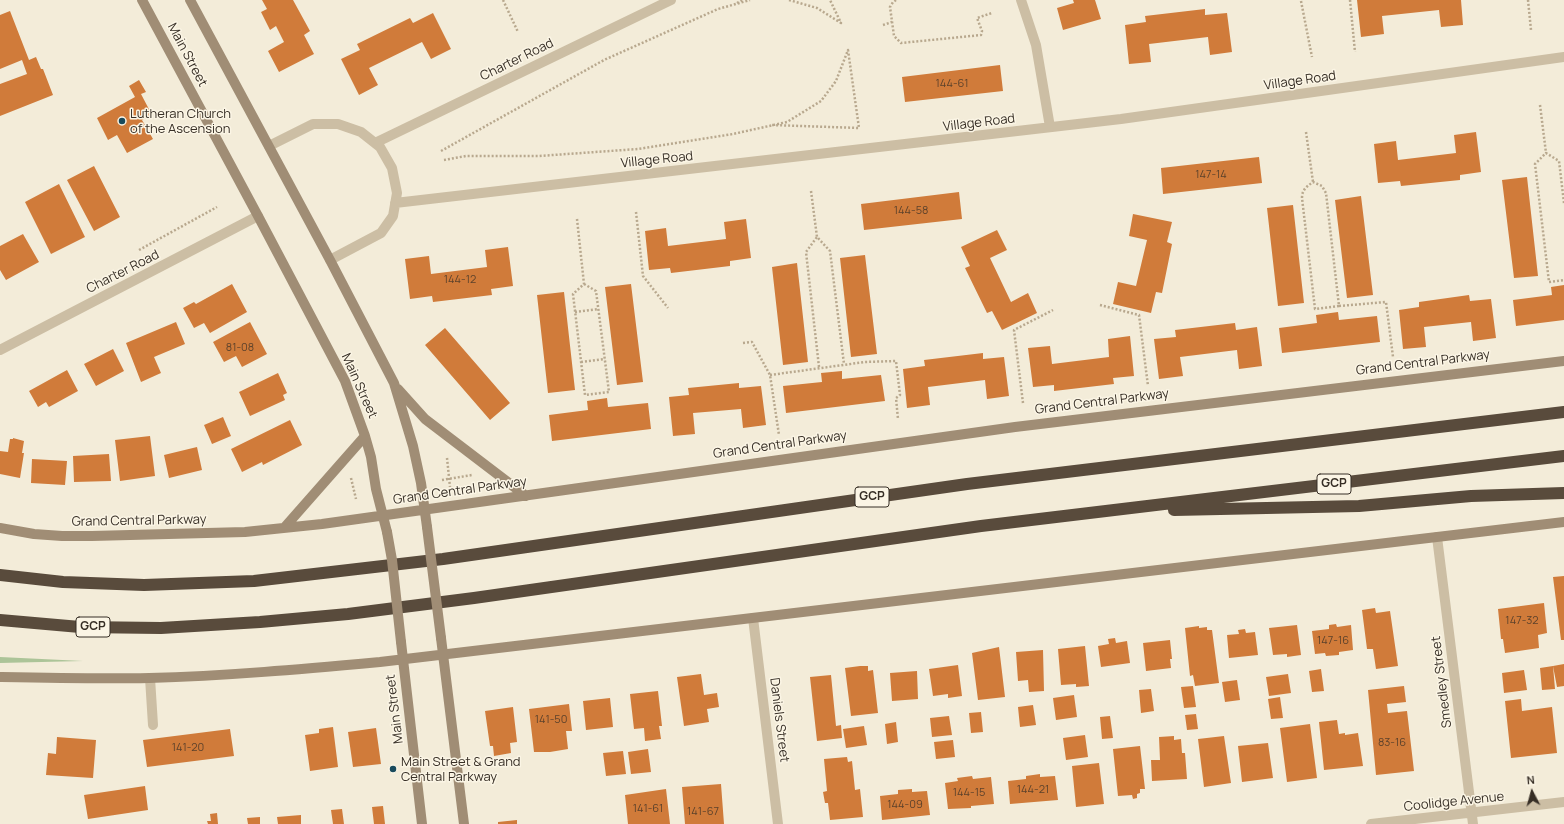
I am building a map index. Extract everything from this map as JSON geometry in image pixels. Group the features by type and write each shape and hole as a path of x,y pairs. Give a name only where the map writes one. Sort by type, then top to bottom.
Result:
{"highway":[{"name":"GCP","path":"0,575 63,582 144,584 254,581 443,559 967,484 1564,412"},
{"name":"GCP","path":"0,620 80,627 161,628 260,622 348,614 474,598 863,542 1104,511 1564,456"},
{"path":"1104,511 1359,506 1471,496 1564,493"}],"main road":[{"name":"Main Street","path":"142,0 345,381 366,436 376,489 384,515 392,560 402,659 422,824"},
{"path":"190,0 330,260 394,383 413,446 425,510 464,824"},
{"name":"Grand Central Parkway","path":"0,528 34,534 62,536 208,534 284,528 425,510 1015,427 1564,361"},
{"path":"394,383 425,419 526,496"},
{"path":"284,528 366,436"},
{"path":"0,677 55,679 150,678 266,672 402,659 1564,522"}],"street":[{"name":"Charter Road","path":"375,143 671,0"},
{"path":"1021,0 1036,45 1050,128"},
{"name":"Village Road","path":"395,203 1050,128 1564,57"},
{"path":"269,146 313,124 338,124 361,132 375,143 380,148 392,168 397,193 393,216 381,233 330,260"},
{"name":"Charter Road","path":"0,350 258,216"},
{"name":"Smedley Street","path":"1437,537 1473,824"},
{"name":"Daniels Street","path":"753,618 778,824"},
{"path":"150,678 153,725"},
{"name":"Coolidge Avenue","path":"1370,824 1564,802"}],"path":[{"path":"503,0 518,32"},
{"path":"735,5 742,0"},
{"path":"441,151 604,60 718,9 750,0"},
{"path":"788,0 817,8 841,23 830,0"},
{"path":"896,0 890,7 894,36 901,43 981,35 982,31 977,18 992,13"},
{"path":"1296,0 1301,0 1312,57"},
{"path":"1350,0 1355,52"},
{"path":"1528,0 1531,30"},
{"path":"883,25 892,22"},
{"path":"444,160 466,156 539,156 638,149 732,134 772,125 787,122 821,101 836,81 848,50 859,128 772,125"},
{"path":"1540,104 1546,153 1536,164 1549,282 1564,280"},
{"path":"1306,132 1313,182"},
{"path":"1546,153 1559,161 1564,203"},
{"path":"1313,182 1322,186 1326,193 1339,306"},
{"path":"1313,182 1305,188 1302,193 1302,198 1315,309 1386,302 1393,357"},
{"path":"811,191 817,237 830,251 844,364"},
{"path":"139,250 217,207"},
{"path":"636,212 643,276 668,308"},
{"path":"577,219 584,284"},
{"path":"817,237 806,252 819,368"},
{"path":"584,284 596,291 609,392 585,395 573,294 584,284"},
{"path":"1100,306 1139,315 1148,386"},
{"path":"575,312 598,309"},
{"path":"1023,403 1014,330 1053,310"},
{"path":"743,342 752,342 770,374 779,435"},
{"path":"581,362 605,359"},
{"path":"770,374 844,364 896,360 900,394 896,398 898,418"},
{"path":"447,454 450,487"},
{"path":"350,472 356,499"},
{"path":"442,480 476,475"}],"green space":[{"path":"0,657 83,661 0,663"}],"building":[{"path":"262,0 293,0 310,31 304,35 314,54 279,72 268,51 284,42 276,26 270,30 261,12 267,9"},
{"path":"1073,0 1095,0 1101,19 1063,30 1057,8 1074,3"},
{"path":"1357,0 1461,0 1463,25 1441,27 1439,10 1382,16 1384,34 1361,37"},
{"path":"1205,9 1205,15 1227,13 1232,52 1210,55 1208,37 1149,44 1151,62 1129,64 1125,25 1146,22 1145,16"},
{"path":"10,11 29,60 36,57 41,69 43,69 53,95 0,116 0,84 27,74 22,60 0,69 0,15"},
{"path":"433,13 451,49 431,59 422,42 369,68 378,85 359,95 341,59 360,50 357,44 410,18 413,23"},
{"path":"1000,65 1003,91 905,102 902,77"},
{"path":"139,80 146,92 141,94 152,115 142,120 153,139 127,153 117,135 108,140 97,118 135,97 129,86"},
{"path":"1476,132 1481,172 1460,175 1460,180 1401,186 1400,181 1378,183 1374,144 1396,141 1398,160 1456,153 1454,135"},
{"path":"1259,157 1262,183 1163,194 1161,168"},
{"path":"94,166 120,217 94,231 67,180"},
{"path":"1527,177 1538,276 1514,278 1502,180"},
{"path":"59,184 85,237 51,254 25,202"},
{"path":"959,192 962,219 864,230 861,204"},
{"path":"1361,196 1373,295 1347,298 1335,200"},
{"path":"1293,205 1304,303 1278,306 1267,208"},
{"path":"1133,214 1172,222 1167,242 1172,244 1162,293 1156,292 1151,313 1113,304 1118,282 1136,286 1147,240 1129,236"},
{"path":"746,219 751,258 730,261 730,266 671,273 670,268 649,270 645,231 666,228 668,246 726,239 724,222"},
{"path":"997,230 1007,250 990,258 1011,302 1028,293 1037,313 1002,330 992,311 987,313 965,268 970,266 961,247"},
{"path":"23,234 39,262 6,280 0,270 0,246"},
{"path":"508,247 513,286 491,289 492,295 433,302 432,296 410,299 405,259 429,256 431,274 487,267 485,250"},
{"path":"865,255 877,354 851,357 840,258"},
{"path":"797,263 808,362 783,365 772,267"},
{"path":"232,284 247,312 210,333 204,323 194,328 183,308 194,302 196,304"},
{"path":"631,284 643,382 617,385 605,287"},
{"path":"1564,285 1564,320 1516,326 1513,300 1552,295 1551,287"},
{"path":"564,292 575,390 548,393 537,295"},
{"path":"1469,295 1470,301 1491,299 1496,338 1473,341 1471,322 1424,327 1426,347 1403,349 1399,310 1419,307 1419,302"},
{"path":"1338,312 1339,320 1377,316 1380,342 1282,353 1279,328 1317,323 1316,315"},
{"path":"176,322 185,344 154,357 161,373 141,382 126,343"},
{"path":"250,322 267,354 242,367 236,356 224,362 213,342"},
{"path":"1235,323 1236,330 1257,327 1262,366 1239,369 1237,350 1180,357 1183,376 1159,379 1154,339 1176,337 1175,330"},
{"path":"445,328 510,403 490,420 425,345"},
{"path":"1130,336 1134,376 1113,378 1114,384 1054,391 1054,385 1033,387 1028,348 1050,346 1052,364 1109,357 1108,339"},
{"path":"113,349 124,371 96,386 84,364"},
{"path":"983,353 983,359 1004,357 1009,396 987,399 985,380 928,387 930,405 907,408 903,369 925,366 924,360"},
{"path":"67,370 78,391 49,407 46,402 38,407 29,391"},
{"path":"842,371 842,379 881,375 885,401 786,413 783,386 822,382 821,373"},
{"path":"278,373 287,393 283,395 285,400 250,416 239,392"},
{"path":"739,383 739,388 761,386 766,425 743,428 741,409 693,413 695,434 673,436 669,397 689,395 688,388"},
{"path":"607,398 608,407 648,403 651,429 552,441 549,415 588,410 587,401"},
{"path":"223,417 231,436 212,444 204,425"},
{"path":"290,420 302,445 263,465 262,462 242,472 231,449"},
{"path":"150,436 155,476 120,481 115,440"},
{"path":"13,438 24,441 22,453 24,453 20,478 0,474 0,451 8,452 10,439"},
{"path":"197,447 202,470 169,478 164,455"},
{"path":"109,454 111,481 74,482 73,456"},
{"path":"32,459 67,461 65,485 31,483"},
{"path":"1564,576 1564,640 1561,640 1553,577"},
{"path":"1544,603 1547,633 1538,635 1539,648 1505,653 1503,639 1501,639 1498,609"},
{"path":"1375,608 1376,613 1390,611 1398,666 1376,669 1373,649 1367,649 1362,610"},
{"path":"1336,624 1337,627 1351,625 1353,650 1339,652 1339,655 1326,656 1325,653 1315,654 1312,631 1329,629 1329,625"},
{"path":"1297,625 1301,655 1287,657 1287,654 1273,655 1269,628"},
{"path":"1199,626 1199,628 1207,627 1207,630 1212,630 1219,683 1195,686 1193,675 1190,676 1185,628"},
{"path":"1245,629 1246,633 1255,632 1258,655 1229,658 1227,635 1239,634 1238,630"},
{"path":"1115,638 1116,643 1127,641 1130,663 1101,667 1098,646 1109,644 1108,639"},
{"path":"1170,640 1172,659 1170,659 1171,668 1146,671 1143,643"},
{"path":"1085,646 1089,686 1076,687 1076,684 1061,685 1058,649"},
{"path":"999,647 1005,697 978,700 972,653"},
{"path":"1043,650 1044,691 1029,692 1028,680 1018,681 1016,652"},
{"path":"1564,664 1564,686 1557,687 1553,666"},
{"path":"958,665 962,696 948,698 948,694 933,696 929,669"},
{"path":"868,666 868,671 873,670 878,713 851,716 845,668"},
{"path":"1553,666 1555,689 1542,690 1540,668"},
{"path":"1321,669 1324,691 1312,692 1309,671"},
{"path":"1524,670 1527,690 1504,693 1502,673"},
{"path":"917,671 918,699 892,701 890,673"},
{"path":"701,674 704,695 717,693 719,707 707,709 709,722 684,726 677,677"},
{"path":"1288,674 1291,693 1269,696 1266,677"},
{"path":"831,675 836,726 841,725 842,738 817,741 810,677"},
{"path":"1237,680 1240,700 1225,702 1222,682"},
{"path":"1193,686 1196,707 1184,708 1181,687"},
{"path":"1404,686 1406,702 1387,704 1388,713 1407,711 1414,771 1376,775 1368,690"},
{"path":"1151,689 1154,711 1141,713 1139,690"},
{"path":"658,691 662,726 659,726 661,739 645,741 644,728 634,729 630,694"},
{"path":"1074,695 1077,717 1056,720 1053,698"},
{"path":"1280,697 1283,718 1271,719 1268,699"},
{"path":"610,698 613,727 586,730 583,701"},
{"path":"1521,699 1522,711 1552,707 1557,753 1511,758 1505,701"},
{"path":"569,704 572,731 566,731 568,749 550,752 534,752 529,709"},
{"path":"1033,705 1036,725 1020,727 1018,707"},
{"path":"513,707 517,742 510,743 511,753 494,756 493,746 490,746 485,711"},
{"path":"981,712 983,732 971,733 969,713"},
{"path":"1196,714 1198,729 1187,730 1185,715"},
{"path":"949,716 952,735 932,737 930,718"},
{"path":"1110,716 1113,738 1102,739 1100,717"},
{"path":"1337,720 1339,734 1345,733 1345,735 1358,733 1363,766 1324,770 1319,722"},
{"path":"896,722 898,742 887,744 885,724"},
{"path":"1310,724 1317,778 1287,782 1280,728"},
{"path":"864,726 867,745 846,748 843,729"},
{"path":"333,727 338,767 310,771 305,735 319,733 319,729"},
{"path":"376,728 381,764 353,767 348,732"},
{"path":"230,729 234,756 147,767 143,740"},
{"path":"1085,735 1088,757 1066,760 1063,738"},
{"path":"1174,736 1174,740 1181,739 1182,753 1185,753 1187,779 1152,781 1151,760 1160,760 1159,737"},
{"path":"1224,736 1231,783 1204,787 1198,739"},
{"path":"57,737 96,740 93,778 46,775 48,753 56,754"},
{"path":"953,740 955,757 936,759 934,742"},
{"path":"1268,743 1273,778 1242,782 1238,746"},
{"path":"1140,746 1145,789 1140,789 1140,793 1137,794 1137,798 1133,799 1132,795 1118,796 1113,749"},
{"path":"648,749 651,772 631,774 628,752"},
{"path":"623,751 626,774 606,776 603,753"},
{"path":"847,757 848,762 852,761 855,790 860,789 863,817 830,820 828,803 825,803 823,792 827,791 824,759"},
{"path":"1099,763 1104,804 1076,807 1072,766"},
{"path":"1040,774 1040,777 1055,776 1058,800 1010,804 1008,781 1026,779 1026,776"},
{"path":"972,776 973,779 991,777 994,804 971,806 971,808 948,809 945,783 958,781 957,778"},
{"path":"721,784 724,824 685,824 682,787"},
{"path":"145,786 148,810 88,819 84,795"},
{"path":"666,789 670,824 628,824 625,795"},
{"path":"912,789 912,792 927,791 930,815 882,820 880,796 898,794 898,790"},
{"path":"383,806 385,824 374,824 372,807"},
{"path":"342,809 344,824 333,824 331,810"},
{"path":"217,813 218,824 208,824 207,821 211,821 210,814"},
{"path":"301,815 301,824 278,824 277,817"},
{"path":"260,817 260,824 248,824 247,818"},
{"path":"517,820 517,824 498,824 498,822"}],"place":[{"name":"Lutheran Church of the Ascension","path":"122,121"},
{"name":"Main Street & Grand Central Parkway","path":"393,769"}]}
